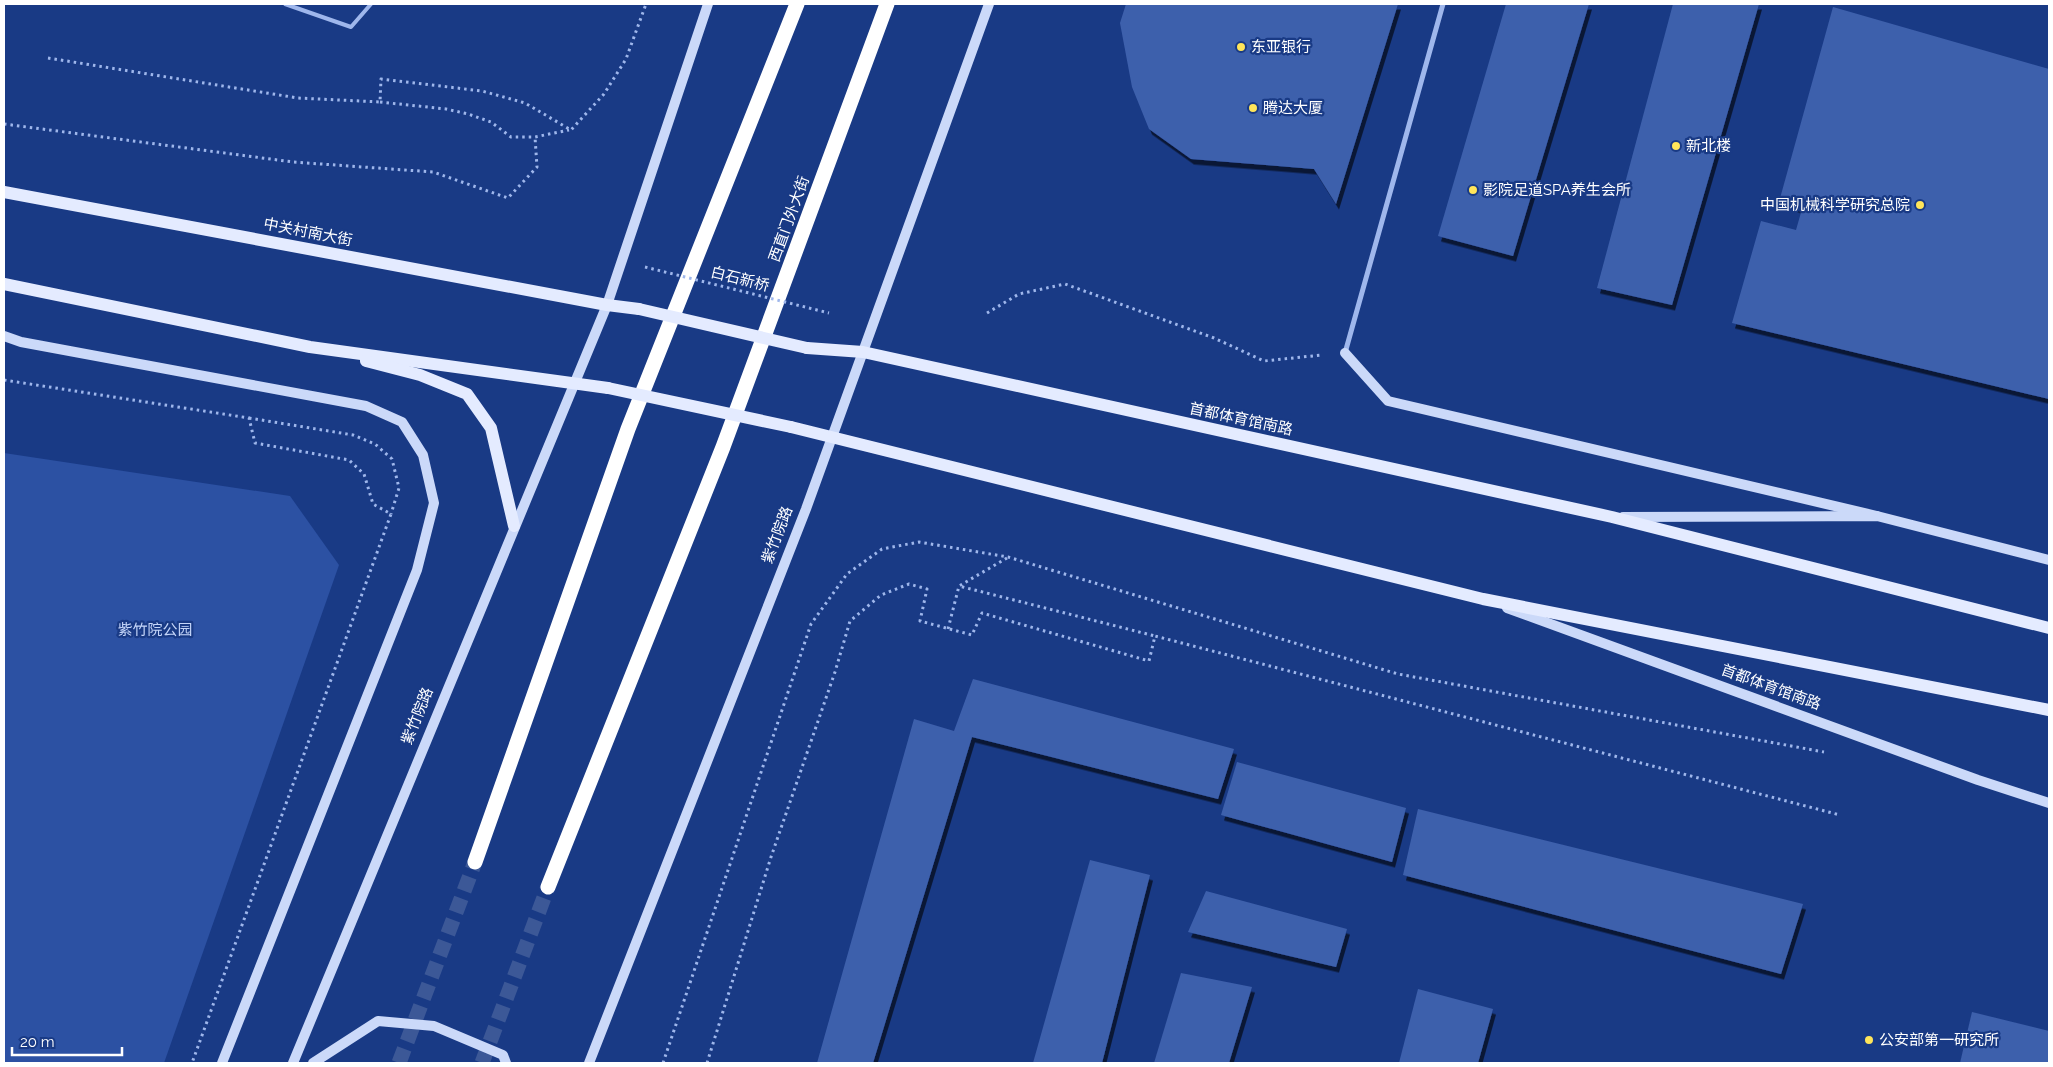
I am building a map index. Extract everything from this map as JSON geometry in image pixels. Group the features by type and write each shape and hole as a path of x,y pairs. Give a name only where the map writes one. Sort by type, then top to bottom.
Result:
{"highway":[{"path":"475,862 628,429 797,4"},
{"name":"西直门外大街","path":"548,887 723,447 887,4"}],"main road":[{"name":"中关村南大街","path":"4,192 607,305 639,309 807,348"},
{"path":"4,284 310,347 420,376 467,394 491,428 514,526"},
{"path":"310,347 575,383"},
{"name":"首都体育馆南路","path":"807,348 863,352 1612,517 2049,628"},
{"name":"首都体育馆南路","path":"575,383 608,388 790,427 1482,599 2049,710"}],"street":[{"path":"607,305 708,4"},
{"path":"863,352 989,4"},
{"path":"1442,4 1345,353 1388,401 1877,516"},
{"name":"紫竹院路","path":"293,1063 607,305"},
{"path":"4,336 21,342 366,406 402,422 423,455 434,503 417,570 222,1063"},
{"name":"紫竹院路","path":"590,1063 806,509 863,352"},
{"name":"首都体育馆南路","path":"1612,517 1877,516 2049,560"},
{"name":"首都体育馆南路","path":"1482,599 1978,780 2049,803"},
{"path":"313,1063 378,1021 434,1026 503,1055 506,1063"}],"lane":[{"path":"284,4 351,27 371,4"}],"path":[{"path":"48,58 298,98 380,102 446,109 491,122 511,137 535,137 571,130 604,94 626,59 646,4"},
{"path":"380,102 381,79 482,91 525,103 571,130"},
{"path":"4,124 293,162 433,172 508,198 537,167 535,137"},
{"name":"白石新桥","path":"644,267 829,313"},
{"path":"987,313 1019,294 1065,284 1214,338 1264,361 1345,353"},
{"path":"4,380 353,435 375,444 392,459 399,488 391,514 192,1063"},
{"path":"249,418 255,442 349,460 364,474 373,504 391,514"},
{"path":"663,1063 811,624 847,574 882,548 919,542 1008,557 1398,674 1830,753"},
{"path":"948,629 959,586 1008,557"},
{"path":"707,1063 771,857 835,672 850,621 882,595 909,584 927,589 920,621 972,635 982,613 1149,661 1155,636"},
{"path":"959,586 1840,814"}],"green space":[{"name":"紫竹院公园","path":"4,453 290,496 339,565 164,1063 4,1063"}],"building":[{"name":"腾达大厦","path":"1126,4 1398,4 1336,204 1314,169 1191,159 1149,129 1132,87 1120,23"},
{"path":"1506,4 1589,4 1513,256 1438,236"},
{"name":"新北楼","path":"1673,4 1759,4 1672,305 1597,288"},
{"name":"中国机械科学研究总院","path":"1833,7 2049,69 2049,399 1732,323 1761,221 1796,230 1802,209 1779,202"},
{"path":"973,679 1234,749 1218,799 972,737 873,1063 817,1063 914,719 954,731"},
{"path":"1237,762 1406,808 1392,862 1221,815"},
{"path":"1418,809 1803,904 1781,974 1403,875"},
{"path":"1090,860 1150,875 1102,1063 1033,1063"},
{"path":"1206,891 1347,929 1336,967 1188,932"},
{"path":"1181,973 1252,987 1229,1063 1154,1063"},
{"path":"1418,989 1493,1009 1478,1063 1399,1063"},
{"path":"1972,1012 2049,1031 2049,1063 1960,1063"}],"tunnel":[{"path":"399,1063 475,862"},
{"path":"482,1063 548,887"}],"place":[{"name":"东亚银行","path":"1241,47"},
{"name":"腾达大厦","path":"1253,108"},
{"name":"新北楼","path":"1676,146"},
{"name":"影院足道SPA养生会所","path":"1473,190"},
{"name":"中国机械科学研究总院","path":"1920,205"},
{"name":"公安部第一研究所","path":"1869,1040"}]}
